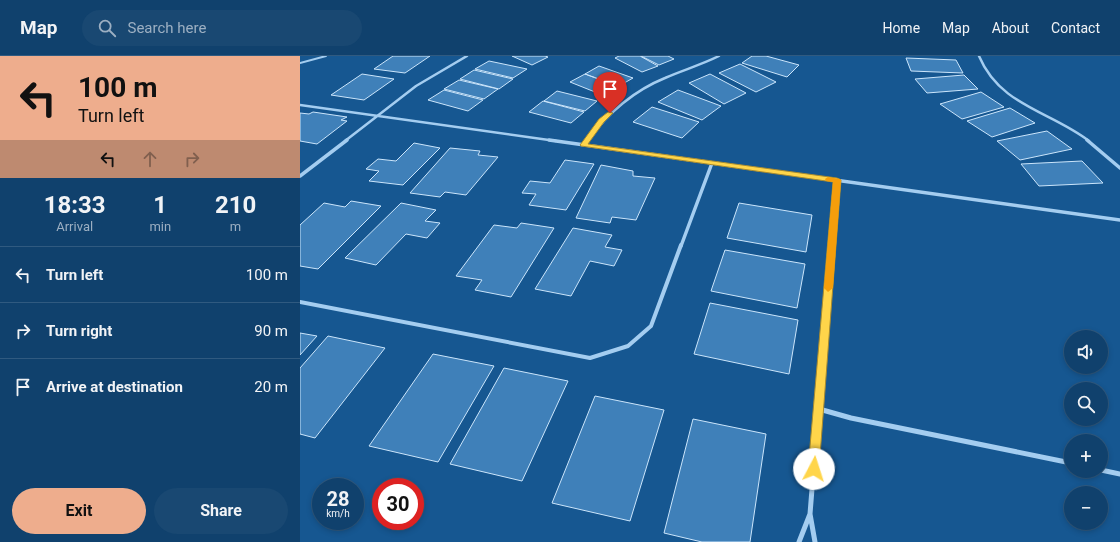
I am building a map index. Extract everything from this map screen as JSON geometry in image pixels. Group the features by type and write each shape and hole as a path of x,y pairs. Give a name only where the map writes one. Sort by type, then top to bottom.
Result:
{"street":[{"path":"584,145 602,121 618,106 639,92 664,79 719,56"},
{"path":"979,56 981,65 989,78 1002,90 1071,128 1097,147 1120,168"},
{"path":"300,176 416,86 464,57"},
{"path":"300,105 1120,220"},
{"path":"300,302 590,358 628,346 651,326 712,163"},
{"path":"815,542 810,514 837,180"},
{"path":"818,409 851,418 1064,462"},
{"path":"1108,471 1120,474"},
{"path":"799,542 810,514"}],"lane":[{"path":"300,63 326,56"}],"building":[{"path":"393,56 430,56 405,73 374,69"},
{"path":"512,56 545,56 548,57 532,65"},
{"path":"619,56 640,56 658,66 642,72 615,58"},
{"path":"641,56 668,56 674,59 659,65"},
{"path":"752,56 766,56 799,65 787,77 742,63"},
{"path":"906,58 956,60 963,73 911,71"},
{"path":"489,61 527,69 513,78 475,69"},
{"path":"740,64 776,82 756,92 719,73"},
{"path":"599,66 633,78 619,86 585,74"},
{"path":"474,70 513,79 499,89 460,79"},
{"path":"362,74 394,79 364,100 331,95"},
{"path":"585,74 619,87 605,96 570,82"},
{"path":"710,74 746,93 724,104 689,83"},
{"path":"964,75 978,89 927,93 915,79"},
{"path":"459,80 498,89 484,99 444,89"},
{"path":"444,90 483,100 468,111 428,100"},
{"path":"678,90 721,106 702,120 658,102"},
{"path":"557,91 597,101 585,111 544,101"},
{"path":"981,92 1004,107 962,119 940,104"},
{"path":"543,101 584,112 571,123 529,112"},
{"path":"652,107 699,122 682,138 633,122"},
{"path":"1010,108 1035,123 992,137 967,121"},
{"path":"313,112 347,117 341,120 347,121 317,144 300,141 300,113 309,114"},
{"path":"1047,131 1072,149 1020,160 997,141"},
{"path":"414,143 440,148 403,185 369,181 379,171 366,169 378,159 396,161"},
{"path":"450,148 480,151 478,155 498,157 466,195 445,192 440,197 410,193"},
{"path":"565,160 594,164 566,210 529,205 536,194 522,193 530,181 550,183"},
{"path":"1082,161 1103,183 1039,186 1021,164"},
{"path":"601,165 633,171 633,176 655,178 636,220 612,217 610,223 576,218"},
{"path":"351,201 381,206 318,269 300,266 300,225 324,203 345,207"},
{"path":"401,203 436,210 425,221 440,223 427,238 406,234 376,265 345,258"},
{"path":"739,203 812,215 806,252 727,238"},
{"path":"521,223 554,228 511,297 475,290 482,280 456,276 494,225 517,228"},
{"path":"573,228 612,235 605,247 622,250 614,266 590,261 571,296 535,289"},
{"path":"725,250 805,264 797,308 711,291"},
{"path":"710,303 798,320 789,374 694,354"},
{"path":"300,333 317,336 300,355"},
{"path":"328,336 385,348 315,438 300,434 300,368"},
{"path":"433,354 494,366 438,462 369,446"},
{"path":"504,368 568,381 522,481 450,464"},
{"path":"595,396 664,410 630,521 552,503"},
{"path":"693,419 766,434 750,542 702,542 664,533"}],"slow traffic":[{"path":"828,179 837,180 828,288"}],"route":[{"path":"610,113 584,145 837,180 814,469"}]}
